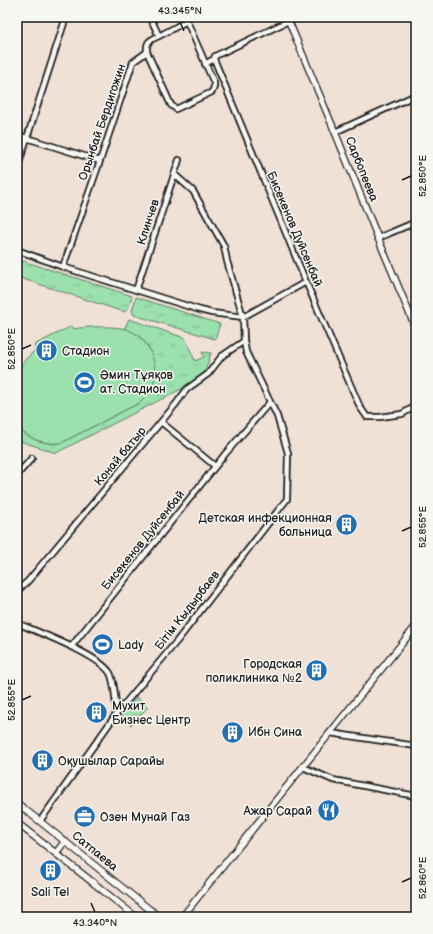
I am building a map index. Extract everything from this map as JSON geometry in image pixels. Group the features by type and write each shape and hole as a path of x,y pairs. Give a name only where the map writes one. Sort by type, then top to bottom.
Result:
{"street":[{"path":"17,169 66,17"},
{"path":"147,52 171,105 176,109 212,92 214,83 186,19 159,36 150,17"},
{"path":"206,64 216,56 288,19 297,17"},
{"name":"Сарбопеева","path":"288,19 416,329"},
{"name":"Орынбай Бердигожин","path":"63,268 133,62 147,52 146,46 149,41 159,36"},
{"name":"Бисекенов Дуйсенбай","path":"214,59 306,282 360,407 366,417 380,417 402,414 416,406"},
{"path":"335,132 416,95"},
{"path":"17,136 100,161"},
{"name":"Клинчев","path":"136,290 179,160"},
{"name":"Бiтiм Кыдырбаев","path":"40,821 116,713 177,641 287,499 288,453 277,416 246,352 243,317 224,246 193,190 174,174"},
{"path":"378,238 416,222"},
{"path":"17,250 63,268 200,310 243,317 306,282"},
{"name":"Конай батыр","path":"17,591 28,581 176,404 186,389 208,374 222,356 244,341"},
{"name":"Бисекенов Дуйсенбай","path":"71,647 215,466 270,402"},
{"path":"161,422 215,466"},
{"path":"17,474 32,458"},
{"path":"17,623 71,647 100,663 110,673 114,688 116,713"},
{"path":"182,917 416,626"},
{"path":"330,733 416,746"},
{"path":"303,767 333,780 416,796"},
{"name":"Сатпаева","path":"17,803 159,917"},
{"path":"17,823 136,917"},
{"path":"56,853 65,841"},
{"path":"147,917 152,911"}],"green space":[{"path":"17,259 132,296 128,309 124,312 17,277"},
{"path":"136,297 220,324 215,339 134,315 132,311"},
{"path":"129,319 185,338 195,361 204,357 202,352 211,353 203,378 56,453 17,440 17,426 31,438 49,443 61,443 141,402 147,395 149,348 138,336 124,329"},
{"name":"Әмин Тұяқов ат. Стадион","path":"72,326 74,329 115,327 126,329 141,338 147,345 154,361 155,370 152,388 141,402 61,443 43,442 31,438 17,426 17,372 25,360 36,349 34,345"},
{"path":"137,697 148,707 131,725 120,715"}],"place":[{"name":"Стадион","path":"47,351"},
{"name":"Әмин Тұяқов ат. Стадион","path":"85,382"},
{"name":"Детская инфекционная больница","path":"347,525"},
{"name":"Lady","path":"102,645"},
{"name":"Городская поликлиника №2","path":"317,671"},
{"name":"Мухит Бизнес Центр","path":"97,713"},
{"name":"Ибн Сина","path":"233,732"},
{"name":"Оқушылар Сарайы","path":"42,761"},
{"name":"Ажар Сарай","path":"328,811"},
{"name":"Озен Мунай Газ","path":"84,817"},
{"name":"Sali Tel","path":"50,871"}]}
